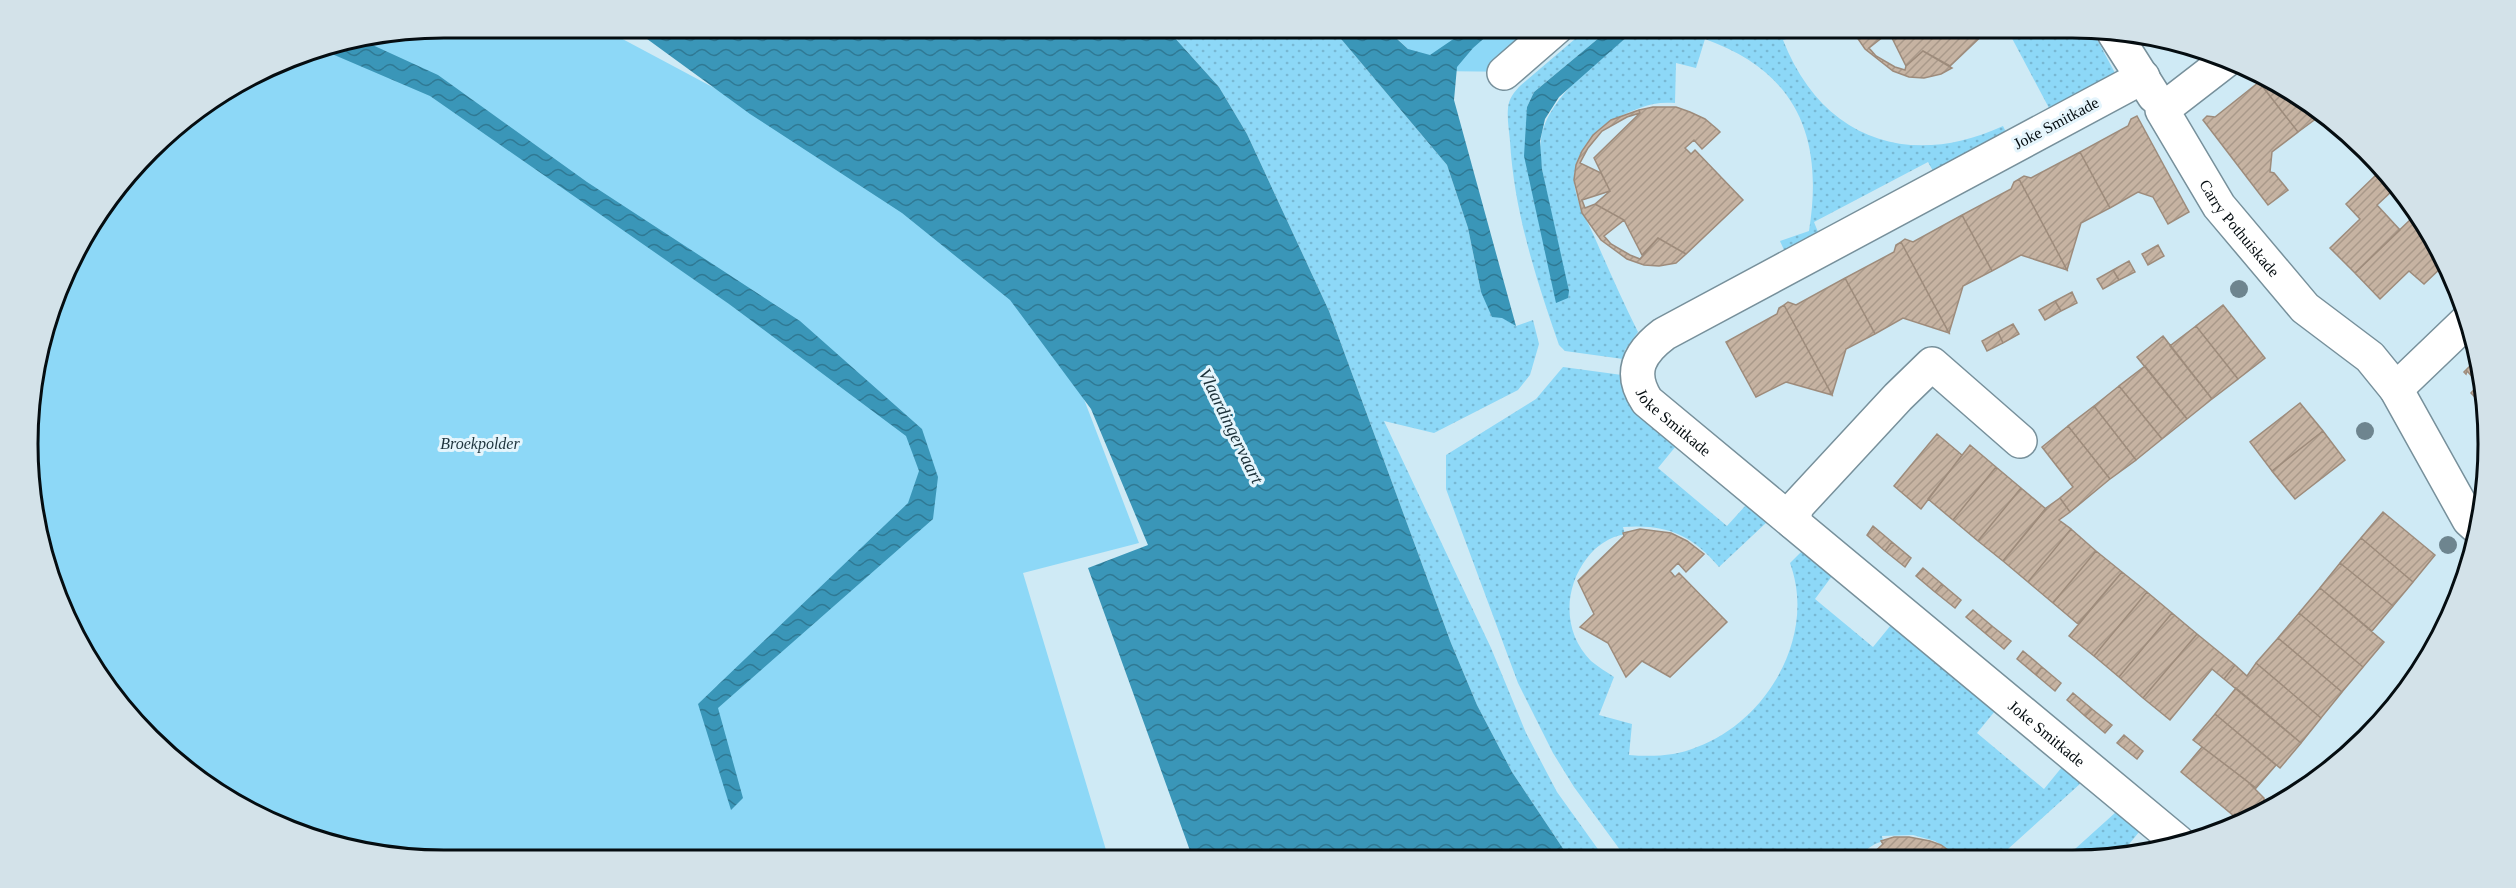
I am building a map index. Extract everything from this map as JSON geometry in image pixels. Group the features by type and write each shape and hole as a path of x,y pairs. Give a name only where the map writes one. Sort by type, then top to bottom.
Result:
{"street":[{"path":"1504,73 1544,38"},
{"path":"2119,40 2162,110 2220,65"},
{"name":"Joke Smitkade","path":"2143,77 1664,334 1647,347 1638,366 1639,389 1647,401 2173,838"},
{"name":"Carry Pothuiskade","path":"2162,110 2219,206 2305,308 2370,357 2396,389 2471,522"},
{"path":"2396,389 2461,327"},
{"path":"1793,522 1797,506 1898,397 1932,364 2020,441"}],"green space":[{"name":"Broekpolder","path":"417,38 621,38 806,137 1051,313 1139,543 1023,573 1106,850 417,850 365,843 288,820 218,782 176,750 138,712 106,670 68,600 45,523 38,471 38,417 45,365 68,288 106,218 138,176 176,138 218,106 241,92 288,68 313,59 365,45 391,41"},
{"path":"1175,38 1340,38 1447,165 1468,228 1481,292 1503,318 1516,326 1533,320 1539,344 1530,375 1518,390 1434,433 1384,421 1491,648 1526,733 1557,792 1599,850 1564,850 1512,772 1477,705 1451,643 1329,311 1247,134 1219,87"},
{"path":"1396,38 1567,38 1528,72 1431,71"},
{"path":"1576,38 1599,38 1534,92 1527,107 1549,202 1540,154 1541,139 1546,123 1554,107 1566,92 1625,38 1790,38 1783,40 1799,74 1820,101 1844,122 1872,136 1902,144 1934,145 1968,139 2003,126 2006,132 1933,171 1928,162 1814,222 1818,232 1784,250 1780,241 1809,231 1813,197 1812,166 1807,138 1797,112 1782,89 1762,70 1736,53 1705,39 1696,68 1676,63 1675,103 1651,104 1616,118 1593,135 1577,161 1574,180 1579,202 1638,332 1625,350 1623,359 1565,351 1559,345 1527,244 1512,167 1508,108 1512,95"},
{"path":"2012,38 2096,38 2115,73 2049,108"},
{"path":"1563,367 1622,375 1636,412 1676,446 1658,468 1727,526 1746,505 1767,522 1719,567 1698,546 1677,534 1652,527 1623,527 1625,534 1614,537 1599,546 1579,570 1570,597 1571,624 1582,650 1591,661 1614,677 1599,715 1632,724 1629,755 1664,755 1697,747 1722,735 1745,718 1764,697 1780,673 1791,646 1797,619 1797,591 1790,563 1802,551 1832,576 1815,599 1873,647 1891,625 1995,711 1977,733 2044,789 2062,767 2081,783 2007,850 1949,850 1935,841 1913,835 1882,836 1883,841 1866,850 1620,850 1574,787 1553,753 1518,683 1446,489 1446,455 1536,399"},
{"path":"2116,812 2139,832 2127,847 2074,850"}],"water":[{"name":"Vlaardingervaart","path":"646,38 1175,38 1219,87 1247,134 1329,311 1451,643 1477,705 1512,772 1564,850 1190,850 1088,568 1148,545 1091,409 1010,300 902,213 750,114"},
{"path":"1340,38 1396,38 1408,49 1430,55 1455,38 1484,38 1457,67 1454,100 1516,326 1502,318 1492,317 1481,292 1468,228 1447,165"},
{"path":"1599,38 1626,38 1559,97 1545,119 1540,141 1542,169 1569,291 1568,298 1556,303 1524,156 1527,107 1534,92"},
{"path":"371,44 438,75 587,182 800,321 922,429 938,477 933,519 718,708 743,798 731,810 698,704 908,503 919,471 906,436 729,304 430,96 331,54"}],"building":[{"path":"1858,38 1882,38 1869,48 1876,56 1895,67 1905,70 1906,66 1923,51 1952,68 1941,74 1924,78 1909,77 1893,71 1865,49"},
{"path":"1892,38 1979,38 1950,66 1923,51 1906,66"},
{"path":"2258,83 2260,84 2298,132 2272,152 2270,172 2274,173 2288,190 2268,205 2203,120 2207,116 2215,117"},
{"path":"2260,84 2315,119 2298,132"},
{"path":"1653,107 1676,107 1690,112 1705,119 1720,132 1702,149 1694,140 1685,148 1691,154 1695,150 1743,200 1686,254 1658,238 1642,255 1624,220 1595,204 1610,191 1594,158 1640,113 1639,110"},
{"path":"1639,110 1640,113 1627,117 1602,131 1588,148 1580,163 1601,173 1610,191 1582,200 1585,208 1595,204 1624,220 1604,236 1611,244 1640,259 1658,238 1686,254 1676,263 1659,266 1644,265 1627,259 1601,240 1582,213 1574,180 1576,165 1593,135 1611,120"},
{"path":"2137,116 2189,212 2168,224 2153,197 2138,192 2110,208 2080,152 2128,126 2131,119"},
{"path":"2080,152 2110,208 2081,223 2067,270 2019,179 2024,176 2031,178"},
{"path":"2376,175 2390,192 2377,205 2400,230 2355,273 2330,248 2360,219 2346,204"},
{"path":"2019,179 2067,270 2021,255 1992,271 1962,215 2011,189 2014,182"},
{"path":"1962,215 1992,271 1963,286 1949,333 1901,242 1905,239 1913,242"},
{"path":"2411,219 2439,269 2424,284 2409,271 2380,299 2355,273"},
{"path":"1901,242 1949,333 1903,318 1875,334 1845,278 1894,252 1896,245"},
{"path":"2158,245 2164,256 2148,265 2142,254"},
{"path":"2129,261 2135,272 2119,280 2113,270"},
{"path":"2113,270 2119,280 2103,289 2097,279"},
{"path":"1845,278 1875,334 1846,349 1832,395 1784,305 1788,302 1796,305"},
{"path":"2072,292 2077,303 2061,311 2055,301"},
{"path":"2055,301 2061,311 2045,320 2039,310"},
{"path":"1784,305 1832,395 1786,382 1756,397 1726,342 1777,314 1779,308"},
{"path":"2223,305 2265,358 2238,379 2196,326"},
{"path":"2013,324 2019,334 2003,343 1998,332"},
{"path":"2196,326 2238,379 2212,399 2170,346"},
{"path":"1998,332 2003,343 1987,351 1982,341"},
{"path":"2163,336 2212,399 2187,419 2137,357"},
{"path":"2471,365 2473,377 2467,371 2466,374 2464,372"},
{"path":"2145,366 2187,419 2162,439 2119,386"},
{"path":"2119,386 2162,439 2136,460 2094,406"},
{"path":"2300,403 2323,431 2272,471 2250,442"},
{"path":"2094,406 2136,460 2110,479 2068,426"},
{"path":"2068,426 2110,479 2070,512 2060,498 2073,487 2042,447"},
{"path":"2323,431 2345,460 2295,499 2272,471"},
{"path":"1937,434 1962,455 1921,509 1894,486"},
{"path":"1970,445 1996,467 1953,520 1928,499"},
{"path":"1996,467 2021,488 1978,541 1953,520"},
{"path":"2021,488 2046,509 2003,561 1978,541"},
{"path":"2060,498 2070,512 2059,520 2071,529 2028,582 2003,561 2046,508"},
{"path":"2383,512 2435,555 2413,582 2361,538"},
{"path":"1873,526 1892,542 1885,551 1867,535"},
{"path":"1640,529 1671,533 1687,541 1704,554 1686,572 1678,563 1670,571 1675,577 1679,573 1727,622 1670,677 1642,661 1626,677 1608,643 1580,627 1594,614 1578,581 1624,536 1623,533"},
{"path":"2071,529 2096,551 2053,603 2028,582"},
{"path":"2361,538 2413,582 2393,606 2340,563"},
{"path":"1892,542 1911,558 1905,567 1885,551"},
{"path":"2096,551 2122,572 2078,624 2053,603"},
{"path":"2340,563 2393,606 2372,631 2320,588"},
{"path":"1923,568 1942,584 1935,592 1916,576"},
{"path":"2122,572 2147,592 2094,656 2069,636"},
{"path":"1942,584 1961,600 1955,608 1935,592"},
{"path":"2320,588 2384,642 2363,667 2299,613"},
{"path":"2147,592 2172,613 2119,677 2094,656"},
{"path":"1973,610 1992,626 1985,633 1966,617"},
{"path":"2172,613 2197,634 2143,698 2119,677"},
{"path":"2299,613 2363,667 2342,692 2278,638"},
{"path":"1992,626 2011,641 2004,649 1985,633"},
{"path":"2197,634 2235,665 2224,679 2212,669 2170,720 2143,698"},
{"path":"2278,638 2342,692 2321,718 2256,663"},
{"path":"2023,651 2042,667 2036,675 2017,659"},
{"path":"2256,663 2321,718 2301,743 2224,679 2235,665 2247,676"},
{"path":"2042,667 2061,683 2055,691 2036,675"},
{"path":"2236,688 2301,743 2280,768 2215,714"},
{"path":"2073,693 2092,709 2085,716 2067,700"},
{"path":"2092,709 2112,725 2105,733 2085,716"},
{"path":"2215,714 2276,765 2256,788 2193,740"},
{"path":"2124,735 2143,751 2137,759 2117,743"},
{"path":"2202,747 2247,781 2264,798 2264,802 2234,816 2181,772"},
{"path":"1894,837 1909,837 1930,841 1948,850 1877,850 1883,844 1881,841"}]}
